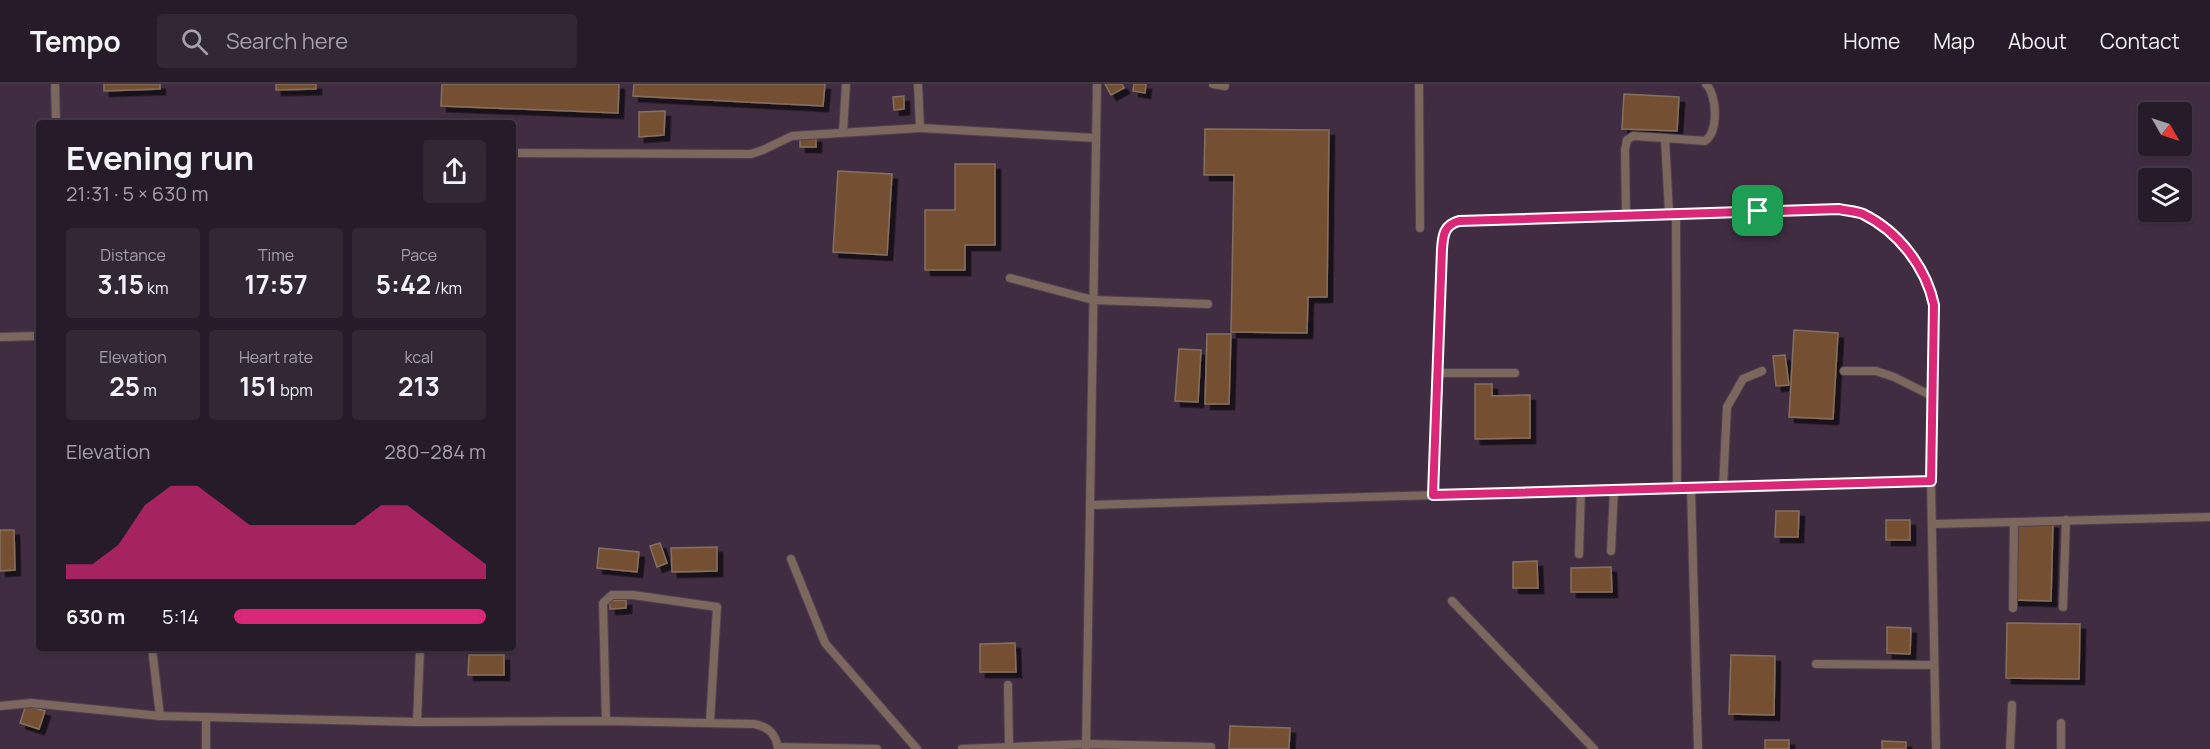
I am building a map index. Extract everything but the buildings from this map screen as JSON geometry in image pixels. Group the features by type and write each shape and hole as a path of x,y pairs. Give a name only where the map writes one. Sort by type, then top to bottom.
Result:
{"lane":[{"path":"55,84 56,120"},
{"path":"843,132 846,84"},
{"path":"918,84 920,128"},
{"path":"1086,747 1097,84"},
{"path":"1213,84 1226,86"},
{"path":"1419,84 1420,228"},
{"path":"1626,215 1625,150 1627,140 1633,136 1705,141 1713,130 1713,98 1706,84"},
{"path":"516,153 751,154 792,136 920,128 1096,138"},
{"path":"1665,138 1672,213 1677,488"},
{"path":"1433,495 1442,249 1447,227 1459,221 1672,213 1839,209 1861,213 1884,227 1910,254 1929,284 1934,305 1931,481 1936,749"},
{"path":"1011,278 1093,300 1208,304"},
{"path":"0,338 36,336"},
{"path":"1723,487 1727,407 1743,379 1761,371"},
{"path":"1844,371 1876,371 1894,377 1932,396"},
{"path":"1437,374 1515,373"},
{"path":"1090,505 1931,481"},
{"path":"1691,488 1698,749"},
{"path":"1611,551 1614,490"},
{"path":"1579,554 1581,491"},
{"path":"1932,524 2210,517"},
{"path":"2063,607 2066,520"},
{"path":"2013,608 2014,522"},
{"path":"791,559 825,643 917,749"},
{"path":"606,721 603,603 612,595 633,595 717,607 710,722"},
{"path":"1452,601 1594,749"},
{"path":"152,651 160,716"},
{"path":"417,722 420,651"},
{"path":"1816,664 1934,665"},
{"path":"1008,685 1009,746"},
{"path":"0,706 31,703 160,716 417,722 606,721 754,724 764,726 775,737 778,748 877,749"},
{"path":"2010,749 2012,705"},
{"path":"206,717 206,749"},
{"path":"2061,723 2061,749"},
{"path":"962,749 1009,746 1211,747"}],"shaded area":[{"path":"0,84 2210,84 2210,749 0,749"}],"route":[{"path":"1839,209 1861,213 1884,227 1910,254 1929,284 1934,305 1931,481 1433,495 1442,249 1444,231 1447,227 1459,221 1758,211 1839,209"}]}
